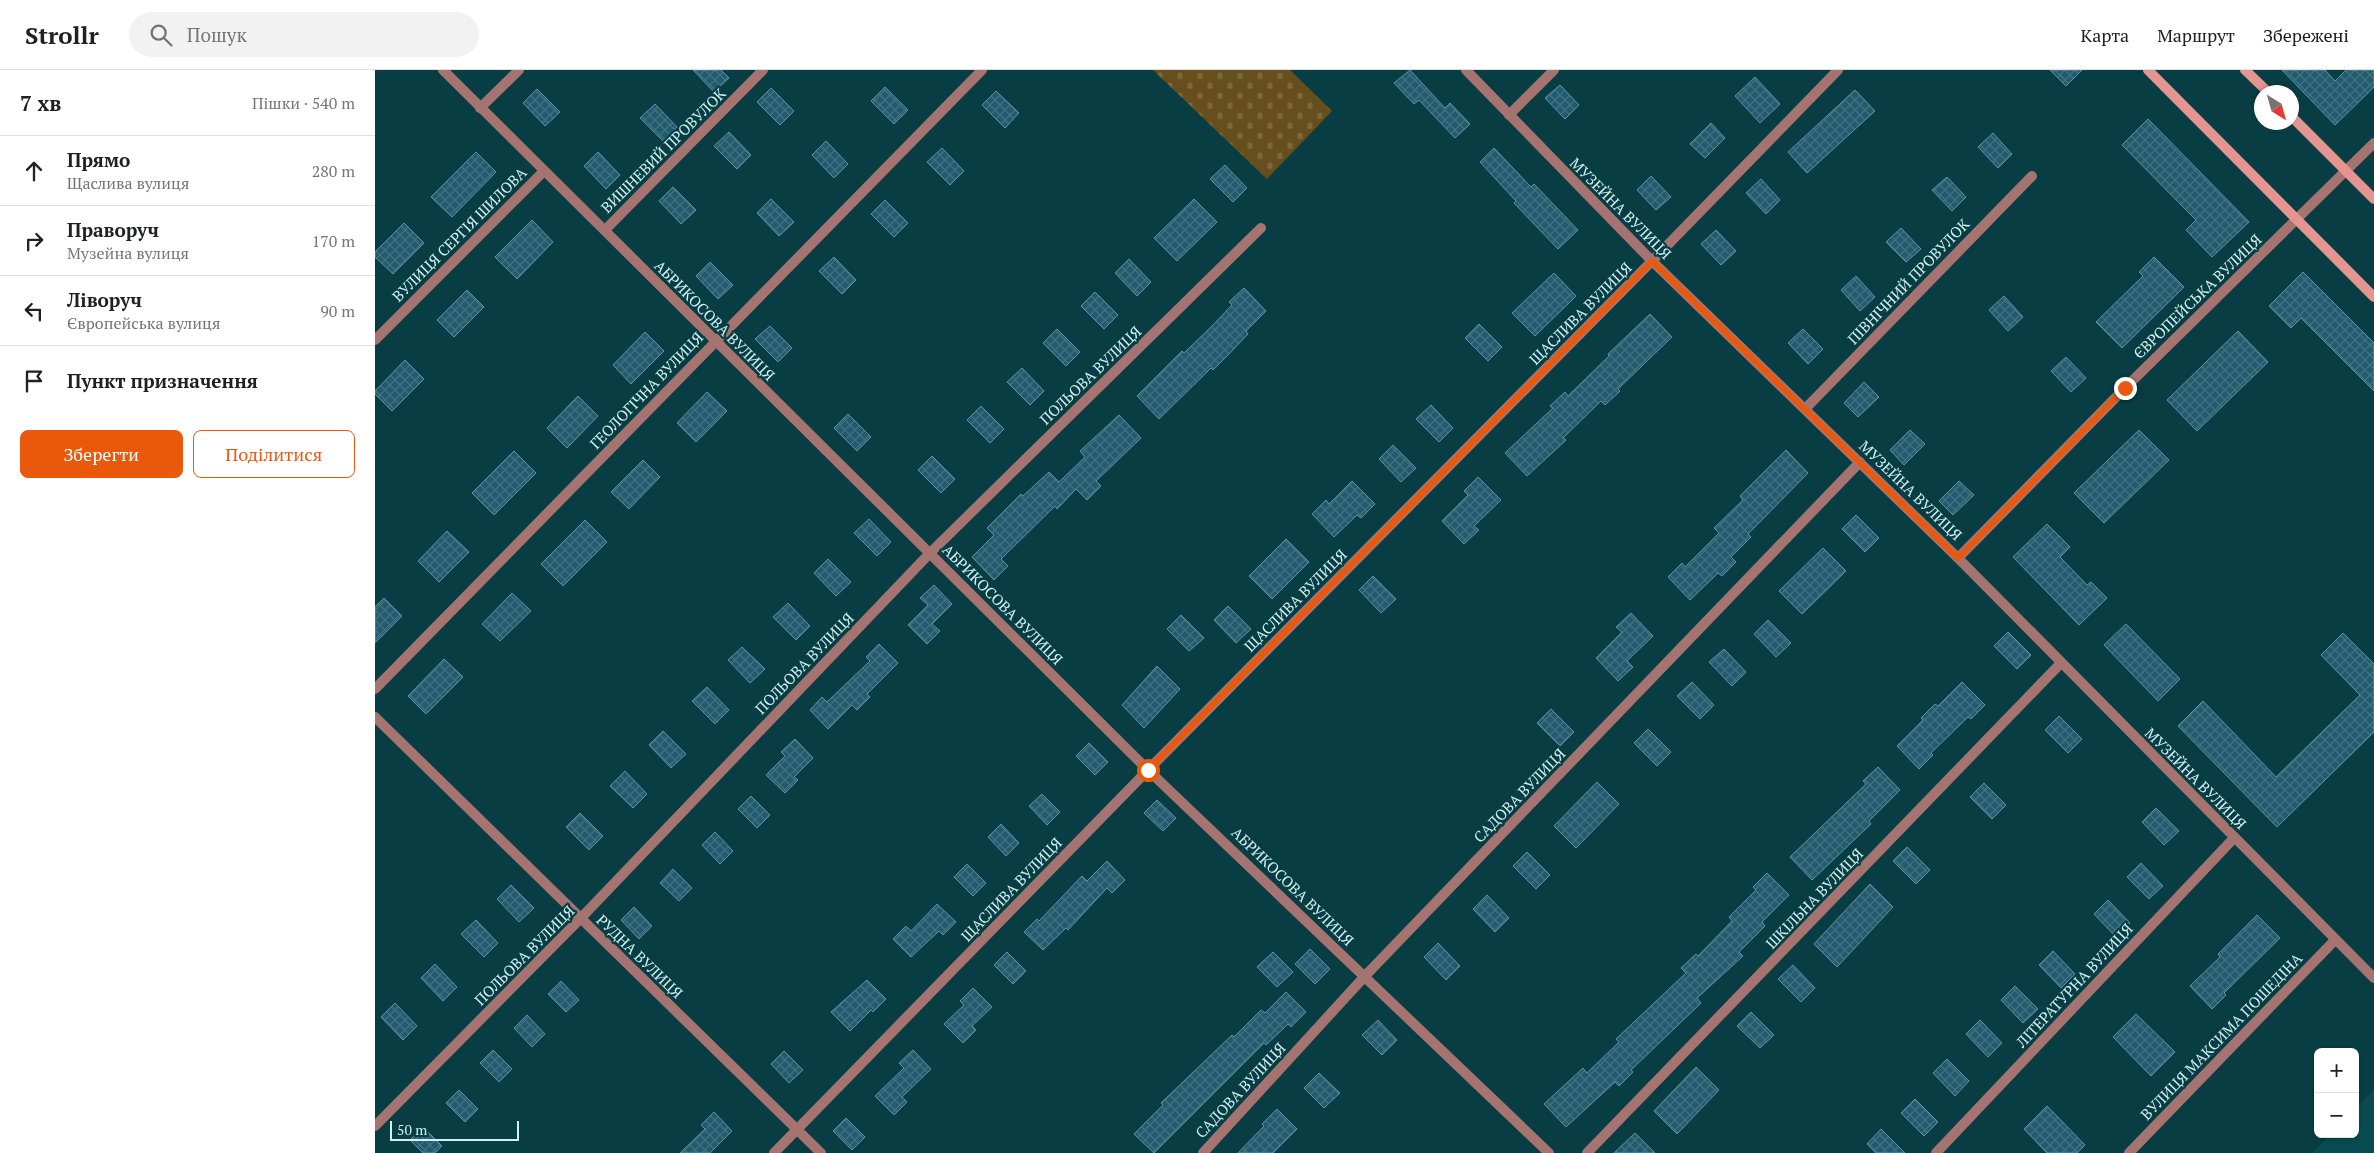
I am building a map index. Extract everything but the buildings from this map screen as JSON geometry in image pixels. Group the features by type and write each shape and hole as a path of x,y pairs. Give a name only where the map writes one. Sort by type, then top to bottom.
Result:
{"street":[{"name":"АБРИКОСОВА ВУЛИЦЯ","path":"443,70 1148,770 1549,1153"},
{"path":"480,108 519,70"},
{"name":"ВИШНЕВИЙ ПРОВУЛОК","path":"605,230 763,70"},
{"name":"ГЕОЛОГІЧНА ВУЛИЦЯ","path":"375,689 982,70"},
{"name":"МУЗЕЙНА ВУЛИЦЯ","path":"1466,70 1652,261 1806,408 1958,558 2374,978"},
{"path":"1509,115 1554,70"},
{"name":"ЩАСЛИВА ВУЛИЦЯ","path":"774,1153 1148,770 1652,261 1838,70"},
{"path":"2148,70 2374,298"},
{"path":"2245,70 2261,85"},
{"path":"2299,124 2374,199"},
{"name":"ЄВРОПЕЙСЬКА ВУЛИЦЯ","path":"1958,558 2125,388 2374,143"},
{"name":"ВУЛИЦЯ СЕРГІЯ ШИЛОВА","path":"375,340 543,170"},
{"name":"ПІВНІЧНИЙ ПРОВУЛОК","path":"1806,408 2032,176"},
{"name":"ПОЛЬОВА ВУЛИЦЯ","path":"375,1126 580,919 930,553 1261,228"},
{"name":"САДОВА ВУЛИЦЯ","path":"1203,1153 1365,976 1860,462"},
{"name":"ШКІЛЬНА ВУЛИЦЯ","path":"1587,1153 2061,663"},
{"name":"РУДНА ВУЛИЦЯ","path":"375,717 821,1153"},
{"name":"ЛІТЕРАТУРНА ВУЛИЦЯ","path":"1936,1153 2234,838"},
{"name":"ВУЛИЦЯ МАКСИМА ПОШЕДІНА","path":"2129,1153 2335,940"}],"shaded area":[{"path":"2374,1090 2374,1153 2312,1153 2327,1138 2359,1138 2359,1105"}],"green space":[{"path":"1153,70 1290,70 1332,111 1267,179"}],"route":[{"path":"1148,770 1652,261 1806,408 1958,558 2125,388"}]}
